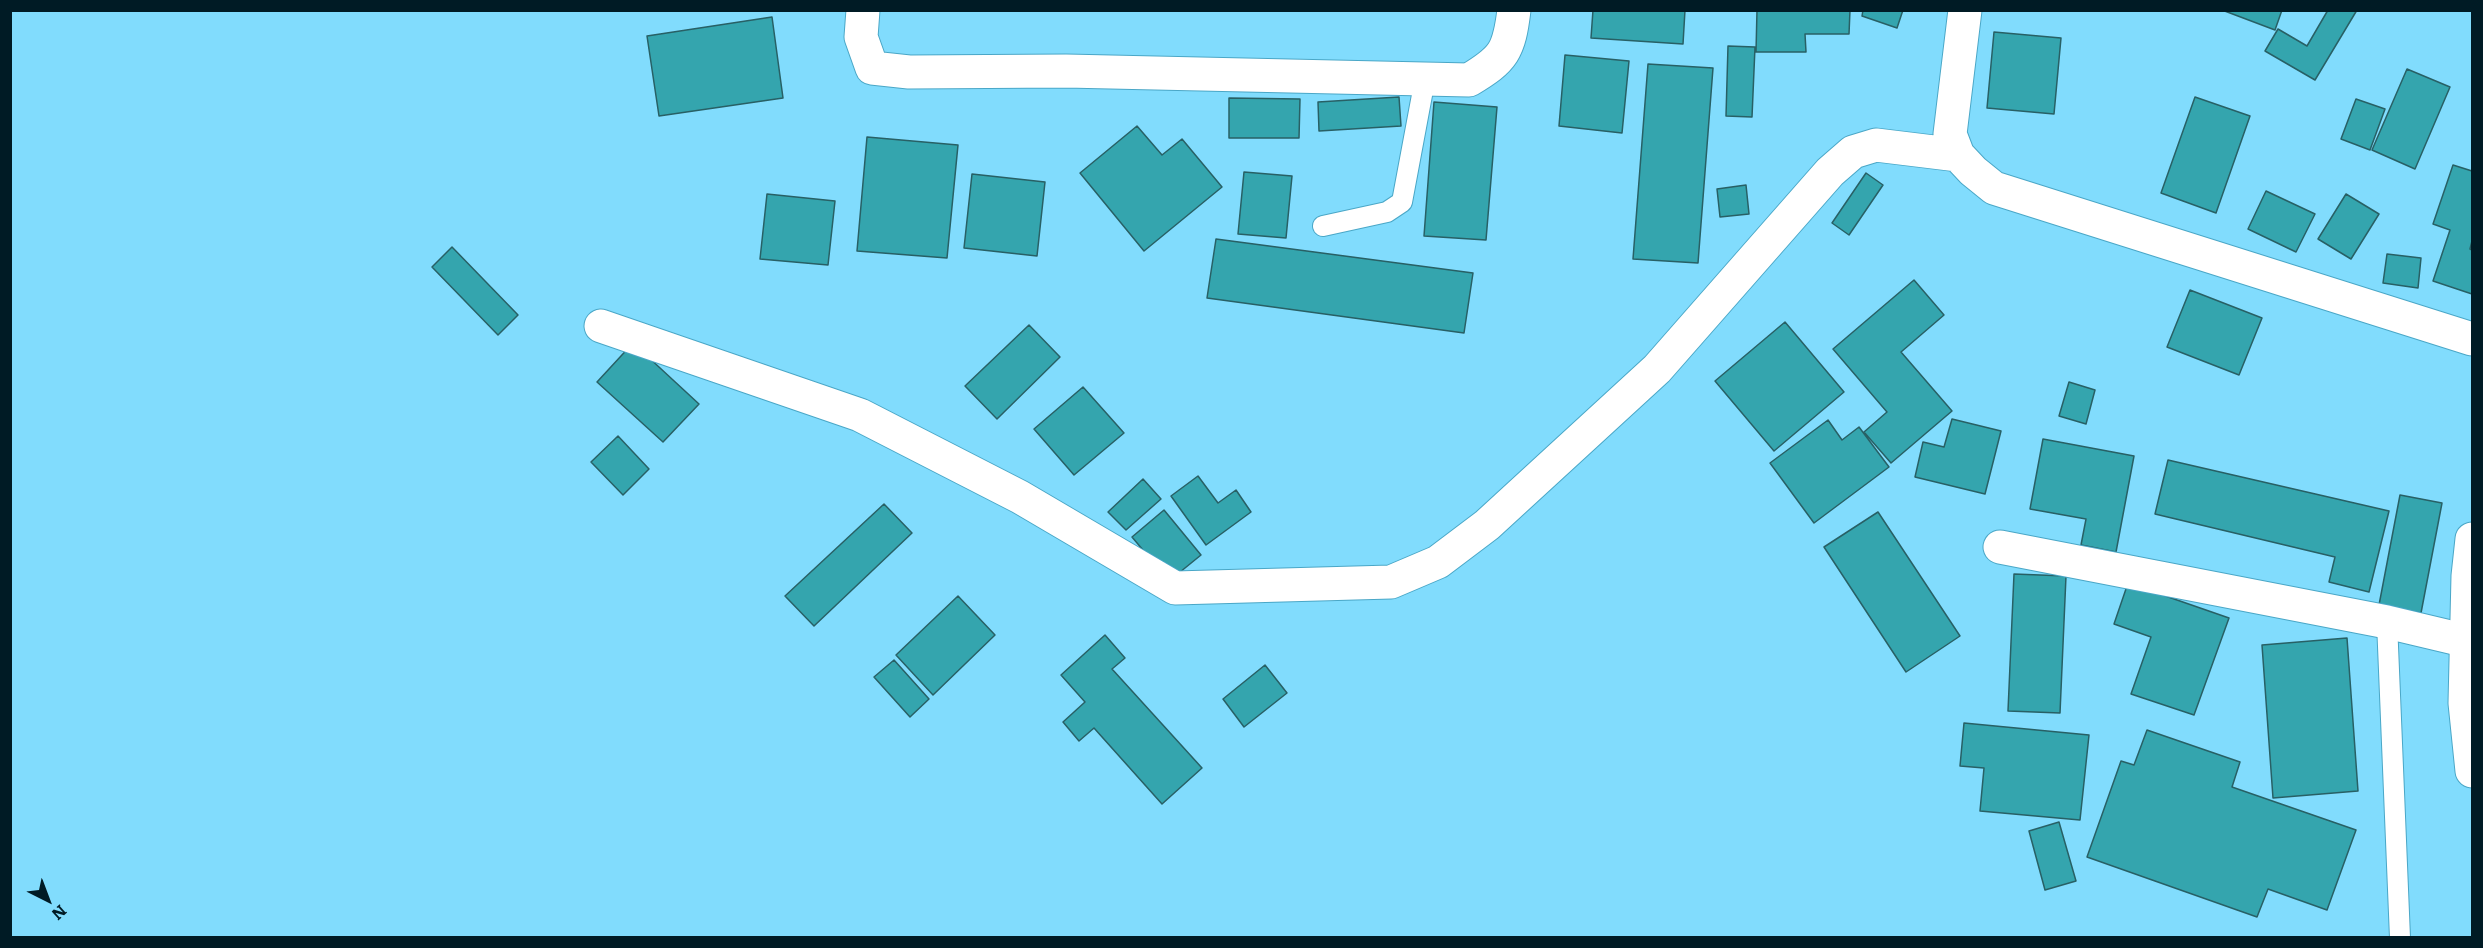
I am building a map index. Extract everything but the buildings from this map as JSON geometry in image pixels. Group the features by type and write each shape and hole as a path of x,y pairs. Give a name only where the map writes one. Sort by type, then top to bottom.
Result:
{"street":[{"path":"863,10 861,37 872,68 909,72 1066,71 1469,80 1494,65 1510,42 1514,10"},
{"path":"1965,10 1950,134 1958,155 1994,188 2472,339"},
{"path":"602,326 860,414 1020,497 1175,588 1391,582 1438,562 1487,525 1658,369 1830,172 1853,152 1876,145 1958,155"},
{"path":"2472,539 2465,703 2472,771"},
{"path":"2000,547 2387,622 2467,641"}],"lane":[{"path":"1323,226 1387,212 1402,202 1425,79"},
{"path":"2387,622 2400,938"}]}
